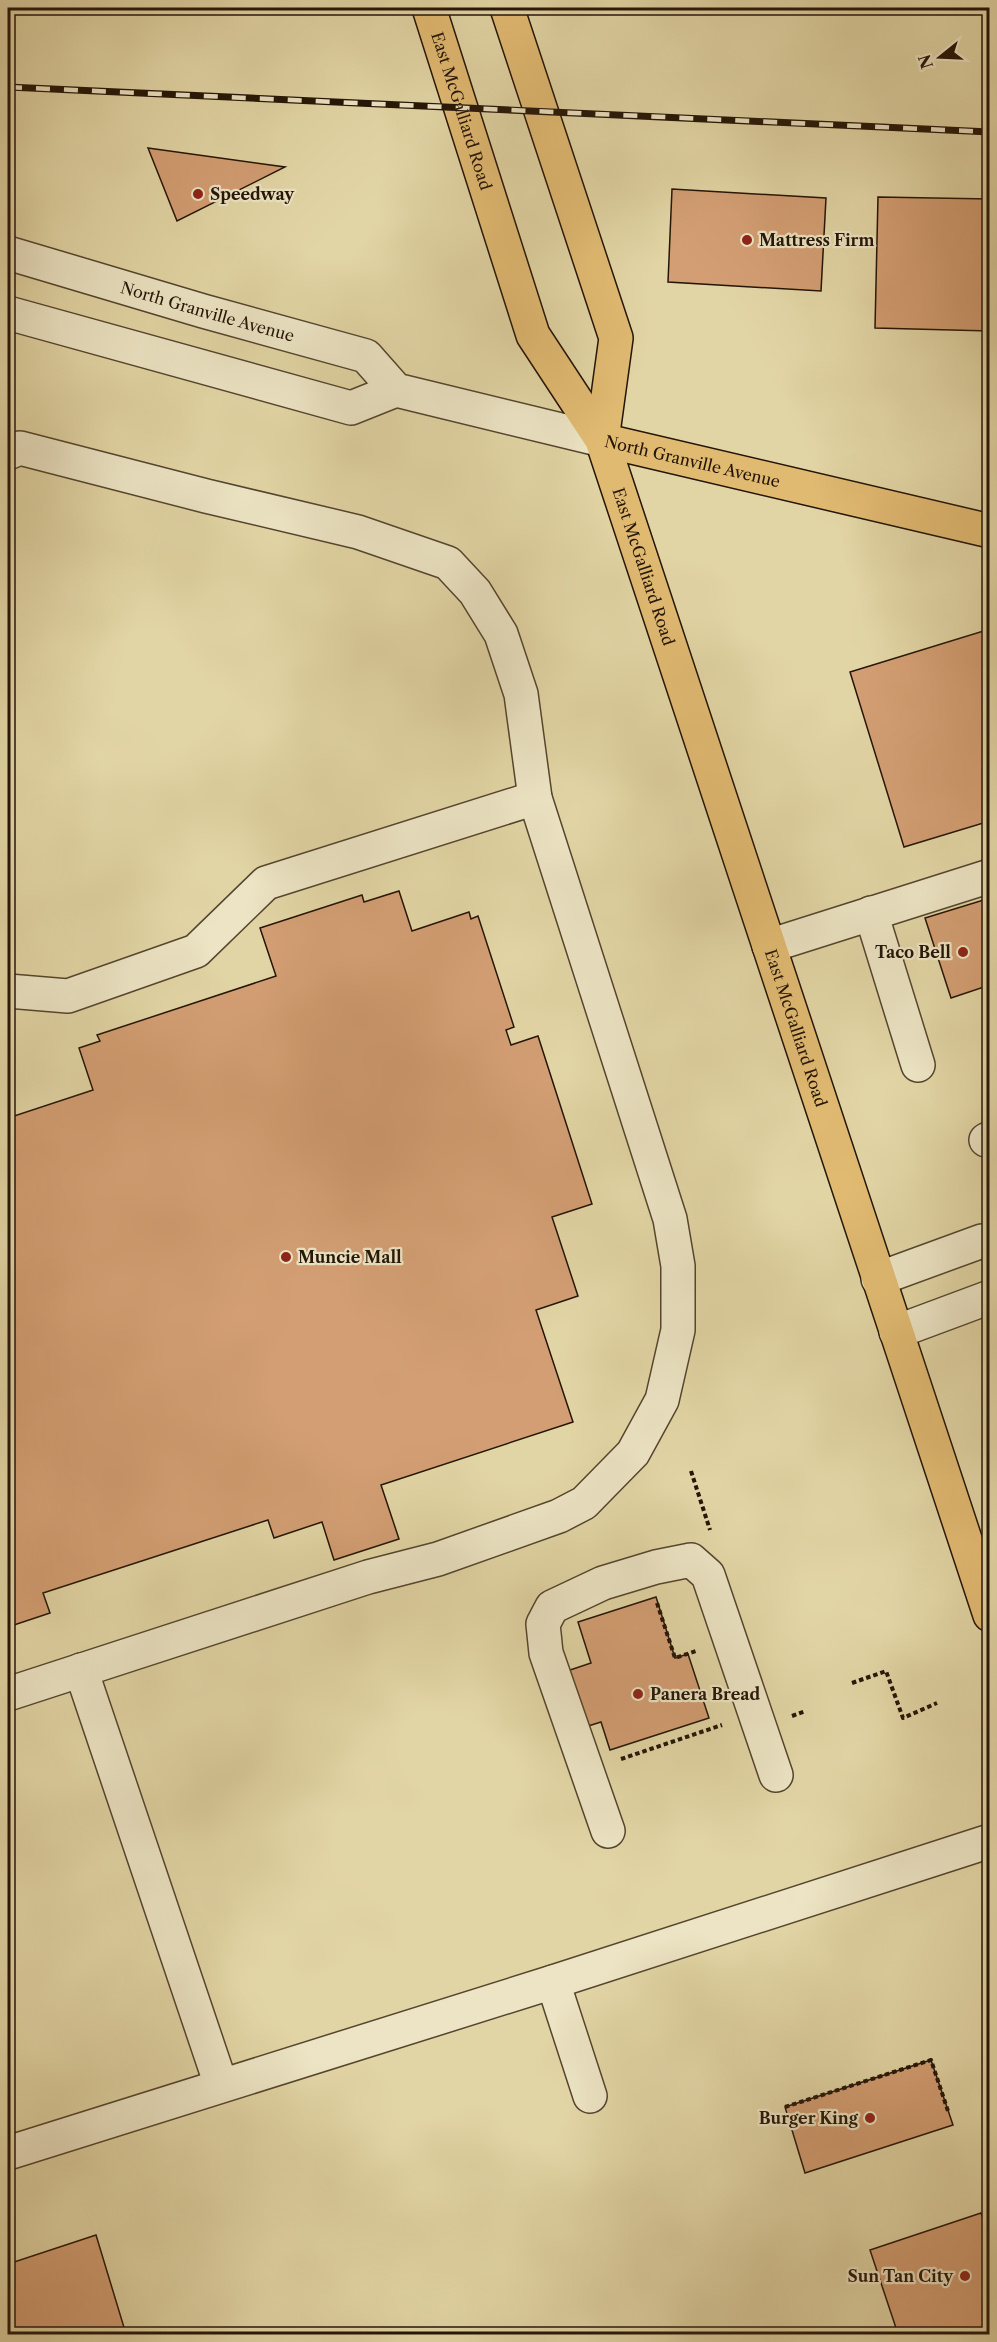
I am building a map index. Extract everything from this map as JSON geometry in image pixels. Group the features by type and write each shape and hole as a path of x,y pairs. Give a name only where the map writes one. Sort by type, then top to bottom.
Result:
{"main road":[{"name":"East McGalliard Road","path":"429,8 533,335 602,440 990,1615"},
{"name":"East McGalliard Road","path":"507,8 616,338 602,440"},
{"name":"North Granville Avenue","path":"602,440 990,531"}],"lane":[{"name":"North Granville Avenue","path":"8,253 192,308 366,356 396,390 602,440"},
{"path":"8,314 351,408 396,390"},
{"path":"8,453 20,448 358,532 448,563 475,592 501,634 521,694 535,798 670,1220 678,1266 678,1330 662,1400 633,1453 584,1503 559,1516 438,1559 368,1577 8,1694"},
{"path":"8,991 68,996 196,951 266,883 535,798"},
{"path":"769,946 990,876"},
{"path":"871,913 918,1065"},
{"path":"878,1279 982,1241 990,1244"},
{"path":"896,1332 990,1297"},
{"path":"608,1831 546,1653 543,1624 552,1607 603,1584 656,1567 691,1560 708,1575 776,1775"},
{"path":"81,1670 221,2085"},
{"path":"8,2153 553,1982 990,1841"},
{"path":"553,1982 590,2096"}],"path":[{"path":"656,1597 675,1658 697,1651 701,1661"},
{"path":"852,1683 886,1671 903,1718 937,1703"},
{"path":"718,1715 721,1726"},
{"path":"615,1761 721,1726 730,1719"},
{"path":"785,2107 931,2060 948,2111"}],"building":[{"name":"Speedway","path":"148,148 285,167 177,221"},
{"name":"Mattress Firm","path":"672,189 826,198 821,291 668,282"},
{"path":"878,197 990,199 990,331 875,328"},
{"path":"990,629 990,821 904,847 850,672"},
{"name":"Muncie Mall","path":"399,891 412,931 469,912 471,919 478,916 514,1027 506,1030 511,1045 538,1036 592,1204 552,1217 578,1296 536,1310 573,1422 381,1485 399,1539 334,1560 322,1522 274,1538 268,1520 43,1593 50,1613 8,1627 8,1118 93,1090 79,1048 100,1041 97,1035 276,976 260,928 362,895 364,902"},
{"name":"Taco Bell","path":"990,898 990,985 951,998 925,918"},
{"name":"Panera Bread","path":"656,1597 675,1658 688,1654 709,1718 610,1750 601,1722 585,1727 567,1671 591,1663 578,1622"},
{"name":"Burger King","path":"931,2060 953,2125 805,2173 785,2107"},
{"path":"981,2213 990,2239 990,2334 898,2334 870,2250"},
{"path":"96,2235 126,2334 8,2334 8,2264"}],"railway":[{"path":"8,87 990,132"}],"place":[{"name":"Speedway","path":"198,194"},
{"name":"Mattress Firm","path":"747,240"},
{"name":"Taco Bell","path":"963,952"},
{"name":"Muncie Mall","path":"286,1257"},
{"name":"Panera Bread","path":"638,1694"},
{"name":"Burger King","path":"870,2118"},
{"name":"Sun Tan City","path":"965,2276"}]}
